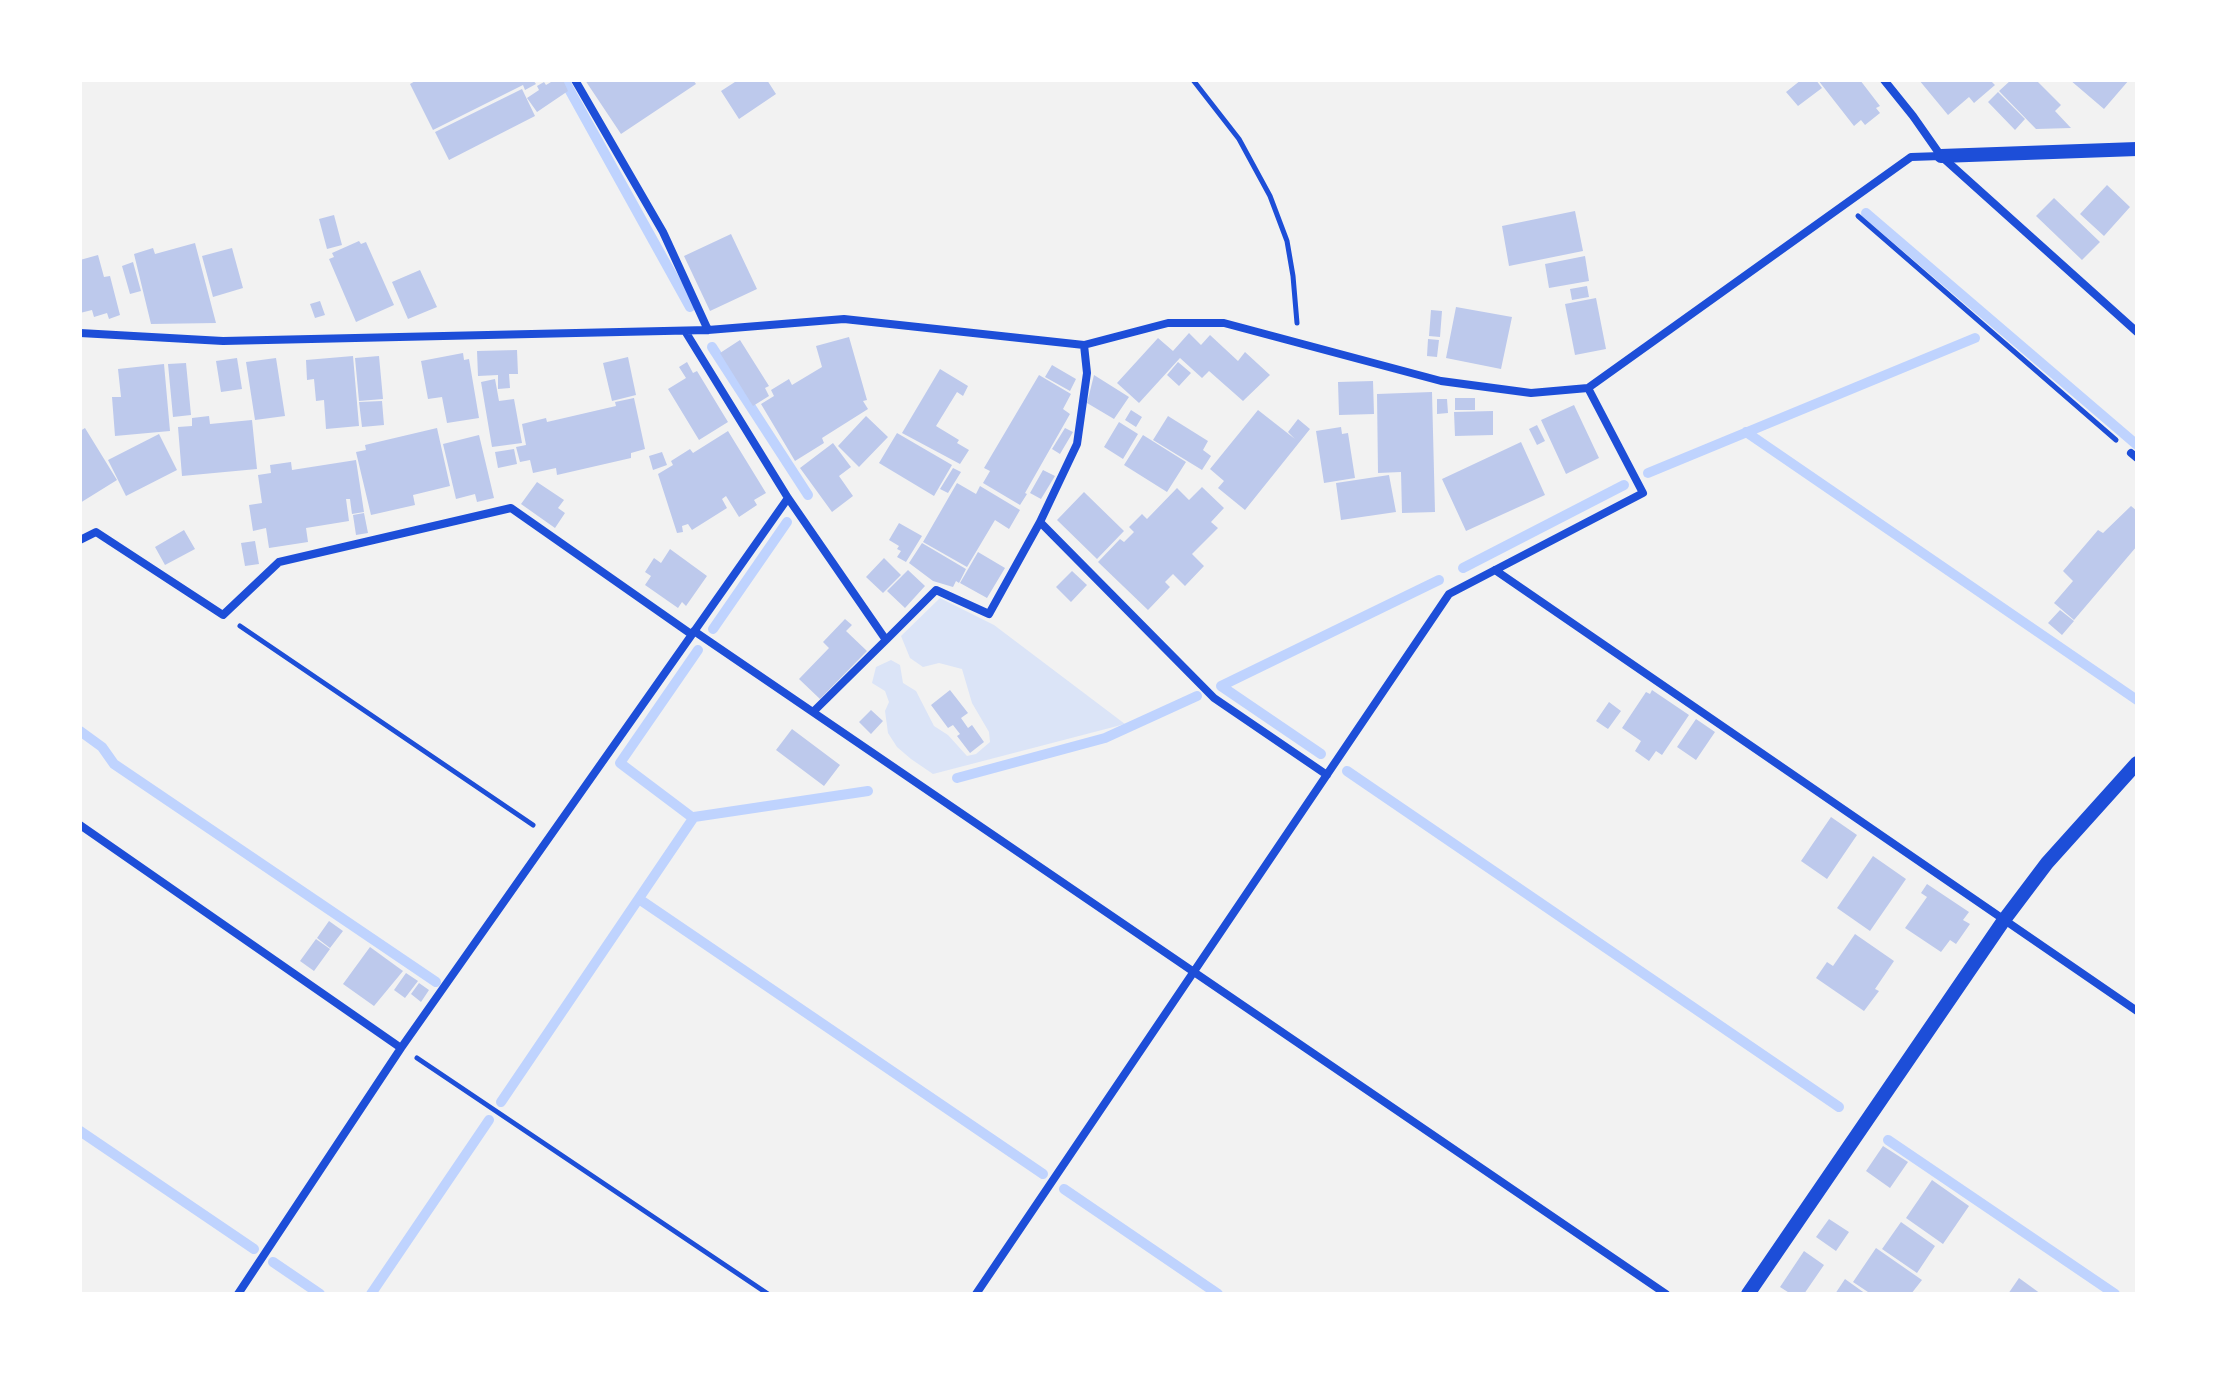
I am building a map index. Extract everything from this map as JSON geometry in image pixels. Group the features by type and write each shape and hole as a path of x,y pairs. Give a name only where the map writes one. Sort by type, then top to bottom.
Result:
{"street":[{"path":"575,80 663,232 708,330"},
{"path":"1884,80 1941,156 2137,332"},
{"path":"80,333 223,341 685,331 844,319 1084,345 1168,323 1224,323 1441,381 1531,393 1588,388 1911,157 2137,149"},
{"path":"685,331 788,498 886,640"},
{"path":"813,712 936,590 989,614 1040,522 1077,444 1087,373 1084,345"},
{"path":"976,1294 1449,594 1643,493 1588,388"},
{"path":"238,1294 401,1048 788,498"},
{"path":"80,540 96,532 223,615 279,562 511,508 1666,1294"},
{"path":"1040,522 1214,698 1327,775"},
{"path":"1495,570 2137,1011"},
{"path":"1748,1294 2004,920 2047,863 2137,763"},
{"path":"80,825 401,1048"}],"path":[{"path":"1193,80 1239,139 1270,196 1289,252 1298,343"},
{"path":"1846,205 2134,456"},
{"path":"223,615 549,836"},
{"path":"401,1048 768,1294"}],"shaded area":[{"path":"940,598 994,625 1125,724 933,774 897,747 888,733 885,711 889,702 885,691 872,683 876,667 891,660 900,665 903,683 916,691 934,726 948,735 967,756 976,754 990,742 989,732 972,703 962,669 939,663 923,667 910,658 901,636"}],"building":[{"path":"417,80 533,80 536,84 525,90 523,85 433,130 410,84"},
{"path":"550,80 563,80 568,91 537,112 527,98 539,90 537,86 544,82 546,85"},
{"path":"585,80 693,80 696,84 621,134"},
{"path":"738,80 767,80 776,94 739,119 721,91"},
{"path":"1801,80 1816,80 1822,88 1798,106 1786,92"},
{"path":"1818,80 1860,80 1880,106 1876,108 1880,113 1865,125 1861,120 1854,126"},
{"path":"1919,80 1990,80 1995,85 1974,103 1969,97 1948,115"},
{"path":"2011,80 2036,80 2061,105 2055,111 2071,128 2036,129 1999,91"},
{"path":"2070,80 2129,80 2104,109"},
{"path":"522,89 535,116 449,160 435,132"},
{"path":"1998,92 2025,119 2015,130 1988,102"},
{"path":"2107,185 2130,207 2104,236 2080,214"},
{"path":"2054,198 2100,242 2082,260 2036,216"},
{"path":"1575,211 1583,251 1509,266 1502,226"},
{"path":"334,215 342,245 327,249 319,219"},
{"path":"731,234 757,289 710,311 684,256"},
{"path":"359,241 361,244 366,242 394,305 356,322 329,259 334,257 332,253"},
{"path":"195,243 216,323 151,324 134,254 153,248 155,254"},
{"path":"232,248 243,288 213,297 202,256"},
{"path":"98,255 104,277 110,276 120,315 109,319 107,313 94,317 92,310 80,313 80,260"},
{"path":"1585,256 1589,281 1549,288 1545,264"},
{"path":"133,262 141,291 130,294 122,266"},
{"path":"420,270 437,307 408,319 392,282"},
{"path":"1587,286 1589,297 1572,300 1570,289"},
{"path":"1596,298 1606,349 1575,355 1565,304"},
{"path":"320,301 325,315 315,318 310,304"},
{"path":"1456,307 1512,317 1501,369 1446,358"},
{"path":"1431,310 1442,311 1440,337 1429,336"},
{"path":"1189,333 1201,345 1210,335 1238,361 1245,352 1270,375 1243,401 1209,371 1202,378 1180,358 1139,403 1117,383 1158,338 1173,351"},
{"path":"849,337 867,400 863,401 868,409 822,438 824,443 795,461 761,404 774,396 771,390 789,379 792,385 822,367 816,346"},
{"path":"1428,339 1439,340 1437,357 1427,356"},
{"path":"740,340 769,386 765,388 769,396 753,406 720,353"},
{"path":"517,350 518,374 509,374 510,388 498,389 498,375 478,376 477,351"},
{"path":"463,353 464,360 469,359 479,418 447,423 442,397 428,399 421,361"},
{"path":"353,356 359,426 326,429 324,400 316,401 314,379 307,380 306,360"},
{"path":"379,356 383,399 359,401 355,358"},
{"path":"628,357 636,395 612,401 603,363"},
{"path":"237,358 242,389 221,392 216,361"},
{"path":"276,358 285,416 255,420 246,362"},
{"path":"687,362 693,373 697,371 728,422 699,440 668,389 686,378 679,367"},
{"path":"1178,362 1191,373 1179,386 1167,375"},
{"path":"186,363 191,415 173,417 168,364"},
{"path":"164,364 170,431 115,436 112,397 121,397 118,369"},
{"path":"1052,365 1076,379 1070,391 1045,377"},
{"path":"940,369 968,386 963,396 957,392 936,426 969,450 960,464 902,433"},
{"path":"1039,375 1071,394 1063,409 1070,414 1020,505 983,483 990,471 984,468"},
{"path":"1094,375 1129,397 1114,419 1087,403"},
{"path":"495,379 499,401 514,399 522,443 492,447 481,382"},
{"path":"1373,381 1374,414 1339,415 1338,382"},
{"path":"1432,392 1435,512 1402,513 1401,472 1378,473 1377,394"},
{"path":"634,398 645,449 631,453 631,458 557,475 556,468 533,473 530,460 520,462 516,447 526,445 522,424 546,418 547,422 616,406 615,402"},
{"path":"1455,398 1475,398 1475,410 1455,410"},
{"path":"1437,399 1447,399 1448,413 1437,414"},
{"path":"382,401 384,425 362,427 359,402"},
{"path":"1574,405 1599,458 1566,474 1541,420"},
{"path":"1131,410 1142,417 1136,427 1125,420"},
{"path":"1258,410 1295,439 1288,432 1298,419 1310,429 1245,510 1218,488 1224,481 1210,469"},
{"path":"1493,411 1493,435 1455,436 1454,412"},
{"path":"209,416 210,424 252,420 257,469 182,476 178,427 192,426 192,418"},
{"path":"866,416 888,437 859,467 838,446"},
{"path":"1168,416 1208,441 1203,450 1211,456 1202,470 1153,440"},
{"path":"1119,422 1138,434 1123,459 1104,447"},
{"path":"1537,425 1545,441 1537,445 1529,429"},
{"path":"1341,427 1342,434 1348,433 1355,478 1324,483 1316,431"},
{"path":"85,428 117,480 80,503 80,431"},
{"path":"437,428 450,486 413,495 415,505 371,515 356,452 366,450 365,445"},
{"path":"1065,428 1073,432 1060,454 1052,449"},
{"path":"728,431 766,493 754,500 757,505 739,517 726,496 722,499 727,508 692,530 688,524 682,526 683,532 677,533 658,474 690,449 693,453"},
{"path":"897,433 952,465 934,496 879,463"},
{"path":"159,434 177,470 126,496 108,460"},
{"path":"479,435 494,498 477,502 475,494 456,499 443,444"},
{"path":"1143,435 1186,462 1167,492 1124,465"},
{"path":"1521,442 1545,495 1466,531 1442,479"},
{"path":"833,443 851,467 839,476 853,496 832,512 800,468"},
{"path":"514,449 517,464 498,468 495,452"},
{"path":"662,452 667,465 653,470 649,456"},
{"path":"356,460 364,512 352,514 350,499 346,499 349,521 306,528 308,542 269,548 266,528 253,531 249,505 262,503 258,475 271,473 270,465 291,462 292,470"},
{"path":"953,468 961,472 948,493 940,489"},
{"path":"1043,470 1055,476 1041,499 1030,493"},
{"path":"1389,475 1396,512 1341,520 1336,483"},
{"path":"537,482 564,500 558,508 565,513 555,528 521,504"},
{"path":"957,483 976,494 980,486 1020,510 1009,529 995,520 967,567 923,542"},
{"path":"1202,487 1224,508 1211,522 1218,528 1192,554 1204,566 1185,586 1173,574 1165,582 1170,587 1148,610 1098,562 1120,539 1124,542 1134,532 1129,527 1142,514 1147,519 1177,488 1189,500"},
{"path":"1084,492 1124,531 1097,559 1057,520"},
{"path":"2131,506 2137,511 2137,546 2074,620 2054,603 2073,581 2063,571 2098,530 2103,533"},
{"path":"364,513 368,533 356,535 353,515"},
{"path":"899,523 922,536 906,562 897,557 901,551 897,549 899,546 889,540"},
{"path":"184,530 195,549 165,565 155,547"},
{"path":"255,541 259,564 245,566 241,543"},
{"path":"922,543 966,569 959,583 956,581 953,587 933,581 909,563"},
{"path":"670,549 707,576 686,606 682,602 678,608 645,585 651,576 645,572 654,558 661,563"},
{"path":"978,552 1005,568 987,598 960,583"},
{"path":"884,558 901,575 883,593 866,577"},
{"path":"908,570 925,586 905,608 887,591"},
{"path":"1072,571 1087,585 1071,602 1056,587"},
{"path":"2060,610 2074,621 2062,635 2048,623"},
{"path":"845,619 852,625 846,631 867,651 820,699 799,679 829,648 823,642"},
{"path":"950,690 968,713 961,718 968,728 972,725 984,742 970,753 953,725 948,728 931,705"},
{"path":"1652,690 1689,715 1662,755 1656,751 1649,761 1635,751 1641,741 1622,728 1646,692 1650,694"},
{"path":"1609,702 1621,711 1608,729 1596,721"},
{"path":"871,710 883,721 871,734 859,722"},
{"path":"1696,719 1715,732 1696,760 1677,747"},
{"path":"792,729 840,765 824,786 776,750"},
{"path":"1831,817 1857,835 1827,879 1801,861"},
{"path":"1873,856 1906,879 1870,931 1837,908"},
{"path":"1927,884 1969,912 1963,920 1970,924 1956,944 1950,940 1941,952 1905,928 1927,897 1921,893"},
{"path":"329,921 343,931 330,948 317,938"},
{"path":"1855,934 1894,961 1875,989 1879,991 1864,1011 1816,978 1827,962 1833,966"},
{"path":"316,939 330,949 314,971 300,961"},
{"path":"370,947 403,971 374,1006 343,984"},
{"path":"406,973 418,981 405,998 394,990"},
{"path":"419,983 429,990 421,1002 411,994"},
{"path":"1883,1146 1908,1162 1890,1188 1866,1171"},
{"path":"1932,1180 1969,1206 1943,1244 1906,1218"},
{"path":"1829,1219 1849,1232 1836,1251 1816,1237"},
{"path":"1901,1222 1935,1246 1917,1273 1882,1249"},
{"path":"1876,1248 1922,1280 1911,1294 1871,1294 1853,1282"},
{"path":"1804,1251 1824,1265 1804,1294 1791,1294 1780,1287"},
{"path":"2019,1278 2041,1294 2008,1294"},
{"path":"1845,1279 1866,1294 1835,1294"}],"waterway":[{"path":"564,80 690,307"},
{"path":"1866,213 2137,445"},
{"path":"1648,473 1975,338"},
{"path":"712,347 808,495"},
{"path":"1746,432 2137,700"},
{"path":"1463,568 1624,485"},
{"path":"713,629 787,522"},
{"path":"1321,754 1221,686 1439,580"},
{"path":"693,818 620,763 698,650"},
{"path":"957,778 1105,738 1197,696"},
{"path":"80,731 102,747 114,764 436,982"},
{"path":"1347,771 1839,1107"},
{"path":"501,1102 694,817 868,791"},
{"path":"639,899 1043,1174"},
{"path":"371,1294 489,1120"},
{"path":"80,1131 254,1249"},
{"path":"1888,1140 2115,1294"},
{"path":"1064,1189 1218,1294"},
{"path":"273,1262 320,1294"}]}
